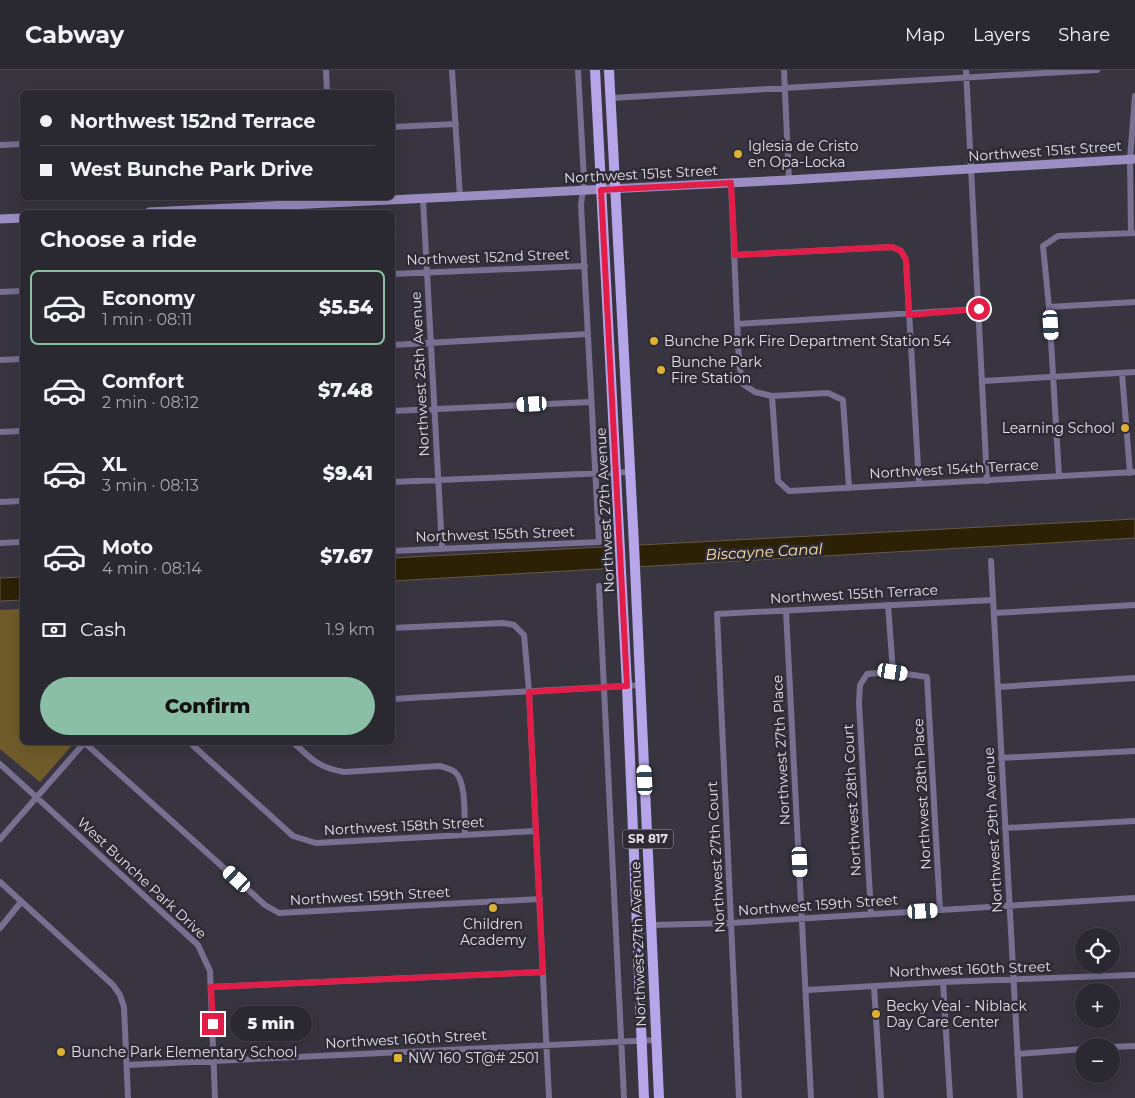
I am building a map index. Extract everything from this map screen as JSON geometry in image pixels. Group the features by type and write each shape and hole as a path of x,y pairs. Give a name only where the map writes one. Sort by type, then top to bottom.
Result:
{"main road":[{"name":"Northwest 27th Avenue","path":"595,70 622,574 644,1098"},
{"name":"Northwest 27th Avenue","path":"609,70 641,685 658,1098"},
{"path":"610,358 624,358"},
{"path":"635,856 640,862 644,919 647,924 652,925"}],"street":[{"path":"326,70 326,90"},
{"path":"452,70 460,196"},
{"name":"Northwest 27th Avenue","path":"578,70 583,191 580,205 585,266 599,542"},
{"path":"784,70 789,180"},
{"path":"966,70 987,481"},
{"path":"610,98 1098,70"},
{"path":"1059,476 1054,377 1043,246 1058,236 1133,233 1135,96"},
{"path":"395,127 456,124"},
{"path":"0,145 20,144"},
{"name":"Northwest 151st Street","path":"395,200 971,170 1133,159"},
{"path":"731,183 740,364 743,384 755,392 772,396 828,393 843,400 849,488"},
{"name":"Northwest 25th Avenue","path":"423,198 442,548"},
{"name":"Northwest 151st Street","path":"236,210 392,200"},
{"path":"0,219 20,218"},
{"path":"735,255 892,247 901,251 906,260 919,484"},
{"name":"Northwest 152nd Street","path":"395,274 585,266"},
{"path":"0,292 20,291"},
{"path":"1049,307 1135,302"},
{"path":"738,324 909,315 979,309"},
{"path":"395,345 588,334"},
{"path":"0,360 20,359"},
{"path":"982,382 1135,372"},
{"path":"1122,373 1132,472"},
{"name":"Northwest 154th Terrace","path":"772,396 778,481 789,492 1132,472"},
{"path":"395,411 591,402"},
{"path":"0,432 20,432"},
{"path":"395,482 630,472"},
{"path":"0,502 20,501"},
{"path":"0,543 20,542"},
{"name":"Northwest 155th Street","path":"395,551 599,542"},
{"name":"Northwest 29th Avenue","path":"991,561 1020,1098"},
{"name":"Northwest 27th Avenue","path":"599,586 624,1098"},
{"name":"Northwest 155th Terrace","path":"717,614 993,600"},
{"path":"888,605 893,672"},
{"path":"994,613 1135,605"},
{"name":"Northwest 27th Place","path":"786,611 804,918 811,1098"},
{"name":"Northwest 27th Court","path":"717,614 739,1098"},
{"path":"395,628 503,623 520,630 526,641 549,1098"},
{"name":"Northwest 28th Place","path":"893,672 927,677 940,910"},
{"name":"Northwest 28th Court","path":"871,914 858,703 860,685 867,674 893,672"},
{"path":"998,687 1135,678"},
{"path":"395,699 641,685"},
{"path":"0,839 84,745"},
{"name":"Northwest 159th Street","path":"88,745 265,905 279,913 540,899"},
{"name":"Northwest 158th Street","path":"192,745 293,836 306,841 316,843 536,832"},
{"path":"296,745 318,766 329,770 344,772 440,766 456,773 463,792 465,835"},
{"path":"1002,758 1135,751"},
{"name":"West Bunche Park Drive","path":"0,764 198,945 206,958 211,987 215,1098"},
{"path":"1005,828 1135,821"},
{"path":"0,882 113,985 120,995 124,1007 128,1098"},
{"name":"Northwest 159th Street","path":"652,925 731,923 1135,898"},
{"path":"0,928 21,902"},
{"path":"211,987 543,972"},
{"name":"Northwest 160th Street","path":"807,990 943,982 1135,975"},
{"path":"943,982 950,1098"},
{"path":"874,986 880,1098"},
{"name":"Northwest 160th Street","path":"127,1065 656,1040"},
{"path":"1120,1047 1135,1046"},
{"path":"1017,1054 1075,1050"}],"shaded area":[{"path":"20,609 20,745 72,745 40,782 0,749 0,610"}],"water":[{"name":"Biscayne Canal","path":"1135,519 1135,538 395,581 395,558"},
{"path":"20,577 20,600 0,601 0,578"}],"pier":[{"path":"639,544 641,570 614,572 613,545"}],"place":[{"name":"Iglesia de Cristo en Opa-Locka","path":"738,154"},
{"name":"Bunche Park Fire Department Station 54","path":"654,341"},
{"name":"Bunche Park Fire Station","path":"661,370"},
{"name":"Learning School","path":"1125,428"},
{"name":"Children Academy","path":"493,908"},
{"name":"Becky Veal - Niblack Day Care Center","path":"876,1014"},
{"name":"Bunche Park Elementary School","path":"61,1052"},
{"name":"NW 160 ST@# 2501","path":"398,1058"}],"route":[{"path":"213,1024 211,987 543,972 529,692 627,686 601,190 731,183 735,255 892,247 901,251 906,260 909,315 979,309"}]}
